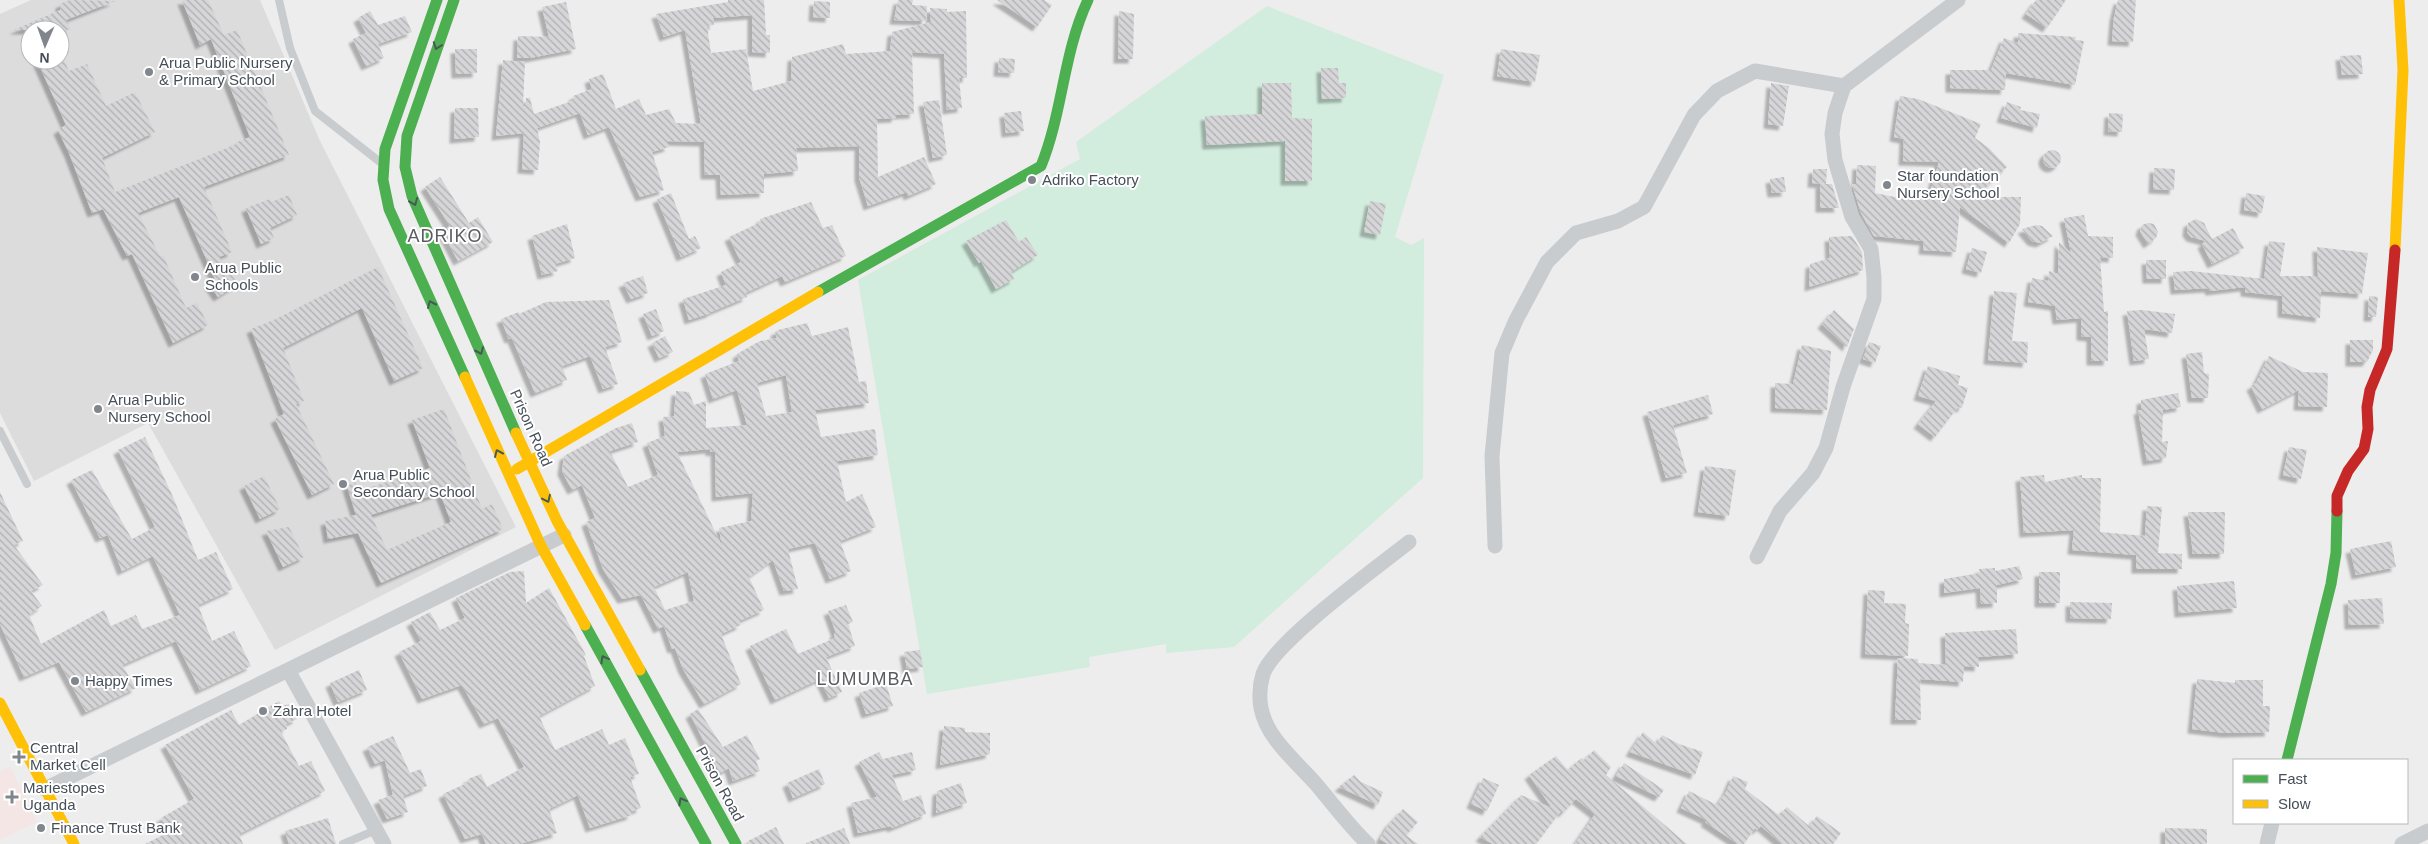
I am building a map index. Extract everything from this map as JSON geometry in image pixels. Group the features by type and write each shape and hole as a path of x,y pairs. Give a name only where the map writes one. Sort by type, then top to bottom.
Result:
{"street":[{"path":"437,0 388,141 383,180 389,209 541,546 706,844"},
{"name":"Prison Road","path":"454,0 407,136 405,167 412,196 528,461 564,535 736,844"},
{"path":"508,475 528,461 790,308 1041,166 1050,148 1057,124 1080,15 1088,0"},
{"path":"1756,557 1780,511 1813,473 1826,448 1844,387 1874,299 1871,249 1852,216 1835,160 1833,127 1835,113 1844,86 1958,0"},
{"path":"2287,759 2331,584 2336,553 2337,496 2348,471 2358,460 2364,448 2368,429 2367,407 2370,390 2387,349 2398,213 2403,70 2399,0"},
{"path":"1495,546 1492,456 1502,353 1516,320 1547,262 1576,233 1618,221 1644,207 1694,115 1718,91 1755,71 1844,86"},
{"path":"45,789 564,535"},
{"path":"1368,844 1314,782 1290,759 1276,739 1261,708 1260,690 1264,672 1280,648 1409,542"},
{"path":"288,670 384,844"},
{"path":"0,703 74,844"},
{"path":"2267,844 2272,824"},
{"path":"2402,844 2428,831"}],"lane":[{"path":"279,0 290,48 315,111 384,165"},
{"path":"0,431 27,484"},
{"path":"342,844 376,830"}],"shaded area":[{"name":"Arua Public Schools","path":"31,0 260,0 320,141 516,527 275,650 148,423 34,481 0,413 0,14"},
{"name":"Mariestopes Uganda","path":"10,766 37,822 0,840 0,772"}],"green space":[{"path":"1267,6 1444,75 1395,237 1411,245 1424,238 1423,478 1234,647 1166,653 1166,644 1089,657 1090,667 927,694 858,280 1080,159 1076,142"}],"building":[{"path":"70,0 115,1 66,20 37,20 60,10 60,4"},
{"path":"182,0 208,0 224,35 237,30 289,155 204,187 232,252 219,257 238,284 218,297 209,284 215,279 179,197 138,213 160,256 163,255 186,308 197,303 208,325 173,343 132,254 127,256 103,209 92,213 58,130 66,125 41,70 69,71 87,64 106,106 135,92 155,132 102,158 115,192 235,145 235,143 250,137 211,39 200,45"},
{"path":"728,0 764,0 766,35 770,35 770,53 752,52 752,15 713,18 714,25 707,26 711,53 746,49 753,91 791,81 792,57 843,44 846,54 890,51 892,32 931,22 930,8 947,9 947,12 966,11 967,78 959,78 962,108 947,110 944,54 912,52 914,114 896,115 896,118 877,119 878,177 924,157 936,184 908,196 907,192 868,206 859,177 859,146 796,148 798,171 764,174 764,193 721,195 720,175 705,175 704,142 667,141 669,147 652,152 664,190 640,197 609,127 588,135 580,113 537,128 540,142 538,170 522,169 524,133 496,136 503,60 525,62 523,106 526,106 526,98 530,98 534,114 575,100 573,96 592,89 589,79 603,74 616,109 639,99 646,115 669,109 676,123 701,124 685,30 664,37 656,14 728,2"},
{"path":"898,0 913,0 912,5 927,6 926,21 894,20"},
{"path":"997,0 1044,0 1052,5 1037,27"},
{"path":"2036,0 2066,0 2047,28 2026,14"},
{"path":"2118,0 2136,0 2133,42 2112,41"},
{"path":"814,1 830,2 830,18 813,17"},
{"path":"566,2 576,49 530,58 517,58 518,36 549,37 542,7"},
{"path":"370,11 378,25 405,16 412,32 378,44 384,58 366,66 353,39 366,33 358,18"},
{"path":"1119,11 1134,14 1133,59 1118,59"},
{"path":"2018,33 2076,37 2075,40 2084,41 2075,85 2006,73 2005,90 1950,88 1950,70 1991,70 2004,38 2018,43"},
{"path":"455,49 477,49 477,73 456,74"},
{"path":"1501,49 1540,55 1535,82 1497,76"},
{"path":"2361,55 2363,74 2342,75 2340,56"},
{"path":"999,58 1015,59 1014,73 998,72"},
{"path":"1321,68 1338,68 1339,83 1346,83 1346,98 1322,99"},
{"path":"1262,83 1291,83 1292,118 1312,119 1312,181 1285,181 1285,141 1207,145 1205,116 1262,114"},
{"path":"1771,83 1789,86 1783,126 1768,124"},
{"path":"1900,96 1918,99 1981,124 1975,138 1989,148 2007,167 1976,197 2021,197 2020,224 2009,243 1960,207 1956,252 1923,250 1924,241 1874,236 1861,213 1852,184 1856,184 1857,165 1876,166 1875,193 1909,200 1908,189 1931,189 1939,162 1903,161 1904,139 1894,137"},
{"path":"939,100 947,155 933,158 923,102"},
{"path":"2007,102 2021,107 2020,110 2040,114 2037,128 2001,118"},
{"path":"455,108 478,108 479,137 454,139"},
{"path":"1021,111 1024,131 1006,133 1004,113"},
{"path":"2109,113 2123,114 2122,132 2108,131"},
{"path":"2052,150 2058,153 2061,159 2058,165 2052,168 2046,165 2043,159 2046,153"},
{"path":"2154,168 2175,169 2174,190 2153,189"},
{"path":"1813,169 1827,169 1826,184 1812,183"},
{"path":"440,177 469,223 478,217 493,242 458,261 442,231 450,226 425,187"},
{"path":"1784,177 1786,192 1772,193 1770,179"},
{"path":"1820,184 1832,184 1839,208 1820,208"},
{"path":"671,193 689,239 695,236 701,248 681,257 657,199"},
{"path":"2246,193 2265,196 2262,213 2244,210"},
{"path":"289,195 297,215 270,228 274,238 261,244 246,208 270,199 271,202"},
{"path":"1370,201 1386,204 1380,235 1364,232"},
{"path":"811,202 823,228 832,225 846,256 785,282 782,276 745,293 747,297 711,313 689,320 683,299 726,285 721,272 741,262 729,237 761,222 760,219"},
{"path":"2084,215 2088,236 2113,237 2113,258 2100,257 2104,312 2108,311 2108,361 2091,361 2091,337 2081,336 2081,318 2057,320 2055,306 2028,302 2032,278 2048,281 2049,271 2058,274 2059,242 2071,253 2064,218"},
{"path":"2196,219 2204,223 2212,239 2233,228 2244,248 2212,264 2202,244 2206,241 2191,237 2187,232 2188,223"},
{"path":"1006,220 1019,242 1026,237 1038,255 1011,272 1014,279 996,289 981,261 979,263 966,241"},
{"path":"567,224 575,258 555,264 558,271 542,275 532,236"},
{"path":"2154,224 2158,232 2156,238 2148,244 2140,231 2142,225"},
{"path":"2036,225 2042,226 2053,236 2040,243 2032,241 2022,229"},
{"path":"1852,236 1862,252 1863,270 1809,287 1810,264 1830,258 1829,237"},
{"path":"2269,241 2285,243 2280,276 2318,276 2317,247 2368,253 2362,294 2321,291 2320,318 2282,313 2282,296 2245,292 2245,287 2210,291 2209,288 2175,290 2173,272 2191,271 2264,279"},
{"path":"1972,248 1987,252 1981,273 1966,269"},
{"path":"2146,260 2166,260 2166,279 2147,279"},
{"path":"378,267 423,368 394,381 362,308 283,348 304,401 296,404 334,484 312,495 275,419 284,414 251,329 276,319"},
{"path":"643,276 648,293 631,299 623,283"},
{"path":"1994,291 2017,293 2012,341 2028,342 2027,363 1988,360"},
{"path":"2369,296 2378,297 2376,317 2368,317"},
{"path":"609,300 622,342 605,347 618,384 603,389 590,356 562,366 567,380 535,393 512,338 509,339 501,319 519,312 519,314 546,302"},
{"path":"656,309 664,331 652,336 643,314"},
{"path":"1834,310 1854,329 1847,347 1822,324"},
{"path":"2142,310 2175,314 2172,333 2144,329 2149,359 2134,361 2127,311"},
{"path":"807,323 812,336 848,327 859,382 866,381 869,403 815,410 821,437 875,429 878,455 837,461 846,502 862,494 876,527 840,541 851,571 830,579 815,543 788,549 798,589 784,591 773,560 749,577 764,610 739,621 741,625 721,634 741,684 704,704 683,669 675,648 672,649 664,626 658,629 641,595 622,599 603,569 586,522 595,518 582,485 572,490 562,471 564,456 616,428 632,423 638,442 610,451 628,487 658,475 647,443 665,436 663,417 674,416 676,391 689,392 694,405 706,401 706,428 747,425 737,390 713,399 705,374 739,361 737,354 760,341 777,338 775,332","holes":["786,375 792,412 766,416 757,383","710,449 710,452 715,451 716,497 753,493 751,521 719,528 722,546 677,452","688,572 694,601 665,610 654,587"]},
{"path":"665,336 673,352 659,358 652,343"},
{"path":"2350,340 2373,340 2373,350 2367,362 2350,362"},
{"path":"1869,342 1881,346 1875,363 1863,359"},
{"path":"1802,345 1831,351 1827,410 1775,408 1775,383 1793,384"},
{"path":"2202,352 2204,373 2209,374 2208,398 2192,398 2186,354"},
{"path":"2269,356 2303,372 2328,373 2327,407 2298,406 2299,390 2262,409 2251,386 2256,383"},
{"path":"1928,366 1960,376 1958,385 1968,388 1962,408 1958,407 1935,437 1918,424 1936,401 1918,396"},
{"path":"2178,393 2181,407 2163,410 2162,442 2168,441 2166,458 2147,461 2138,410 2141,410 2141,400"},
{"path":"1708,395 1713,414 1673,425 1687,473 1666,478 1647,412"},
{"path":"444,409 482,509 492,504 503,529 381,583 358,533 328,539 325,521 356,515 347,486 355,482 359,491 430,468 412,420","holes":["440,493 451,522 387,550 371,515"]},
{"path":"145,437 174,499 198,560 216,552 233,589 198,605 212,641 234,631 251,666 200,690 176,641 122,665 136,688 86,712 59,662 24,677 0,624 0,492 23,541 14,545 43,585 31,591 42,606 29,615 41,644 104,610 111,626 136,615 142,629 180,615 153,556 122,571 108,535 100,538 71,480 92,470 132,539 155,527 118,450"},
{"path":"2289,447 2307,450 2301,479 2283,475"},
{"path":"1705,466 1736,470 1729,516 1698,512"},
{"path":"2044,475 2045,482 2082,475 2082,478 2101,478 2100,532 2145,536 2147,506 2162,507 2158,553 2182,554 2182,569 2136,569 2136,555 2072,550 2074,530 2024,533 2020,477"},
{"path":"264,476 280,509 260,519 244,486"},
{"path":"2188,512 2225,512 2224,554 2193,554"},
{"path":"289,527 304,557 283,567 266,531"},
{"path":"2391,541 2396,567 2356,575 2350,549"},
{"path":"2019,566 2023,579 1997,585 1997,603 1981,604 1980,588 1944,593 1944,579 1980,573 1979,569 1995,568 1995,571"},
{"path":"524,571 526,603 549,588 586,655 584,656 595,686 539,716 555,750 602,729 609,745 625,738 639,774 630,777 641,808 630,812 632,815 590,828 578,795 549,809 557,833 520,844 486,844 482,834 465,839 443,794 469,782 468,779 481,774 487,787 524,767 498,718 484,724 462,685 422,699 399,652 421,641 411,622 430,612 440,630 465,618 456,598 510,572"},
{"path":"2039,572 2060,572 2060,603 2039,603"},
{"path":"2234,581 2237,608 2179,613 2177,586"},
{"path":"1868,590 1885,591 1884,603 1906,604 1905,623 1909,624 1908,656 1865,654"},
{"path":"2382,598 2384,624 2349,625 2348,600"},
{"path":"2070,602 2112,603 2111,619 2070,618"},
{"path":"846,605 853,622 848,624 855,646 826,657 842,692 829,698 820,679 775,700 750,646 786,629 798,654 835,638 834,634 836,633 828,611"},
{"path":"2016,629 2018,654 1979,657 1979,667 1964,666 1963,682 1920,679 1921,720 1895,720 1898,658 1918,659 1918,663 1946,665 1945,633"},
{"path":"920,650 923,667 907,669 904,652"},
{"path":"359,670 367,690 338,702 330,683"},
{"path":"2197,679 2235,683 2235,680 2263,680 2263,706 2270,706 2269,732 2226,733 2192,729"},
{"path":"886,684 893,706 866,714 859,693"},
{"path":"279,701 282,706 289,704 297,719 286,724 287,729 281,732 299,766 311,761 325,791 239,834 243,844 145,844 169,832 161,818 194,799 165,745 231,710 239,725"},
{"path":"698,709 723,747 747,735 760,759 756,761 760,771 733,781 729,768 720,773 690,714"},
{"path":"944,726 965,728 965,732 990,733 990,754 940,765"},
{"path":"1643,732 1657,744 1662,735 1679,744 1703,752 1695,775 1630,752"},
{"path":"393,736 410,773 421,769 427,786 403,796 408,812 387,819 378,800 393,795 385,760 375,764 367,747"},
{"path":"1594,750 1611,767 1606,775 1687,844 1575,844 1595,814 1576,799 1563,813 1561,811 1536,844 1493,844 1480,837 1521,795 1552,808 1529,775 1556,756 1568,770 1581,758 1584,760"},
{"path":"879,752 883,759 912,752 916,770 892,775 903,801 921,795 926,814 892,828 891,826 858,833 851,803 877,797 859,762"},
{"path":"1624,763 1664,790 1659,797 1616,776"},
{"path":"819,769 825,784 793,798 787,783"},
{"path":"1354,775 1361,782 1383,792 1378,805 1339,787"},
{"path":"1733,776 1748,782 1745,789 1779,815 1787,807 1809,826 1817,816 1841,833 1833,844 1782,844 1761,826 1757,830 1755,828 1744,844 1738,844 1705,822 1707,820 1681,808 1689,791 1717,805 1726,792"},
{"path":"1483,778 1499,785 1487,811 1471,804"},
{"path":"961,783 967,803 936,813 937,791"},
{"path":"1403,809 1418,822 1406,835 1418,844 1388,844 1380,839 1389,824"},
{"path":"328,818 336,844 289,844 285,831"},
{"path":"776,827 784,844 749,844 748,841"},
{"path":"844,828 850,844 806,844 806,843"},
{"path":"2165,828 2207,829 2207,844 2165,844"}],"traffic: fast":[{"path":"437,0 385,149 383,180 389,209 465,377"},
{"path":"454,0 407,136 405,167 412,196 516,433"},
{"path":"818,292 1041,166 1054,125 1073,41 1088,0"},
{"path":"2287,759 2331,584 2336,553 2337,511"},
{"path":"585,625 706,844"},
{"path":"640,670 736,844"}],"traffic: slow":[{"path":"2395,250 2403,70 2399,0"},
{"path":"517,469 818,292"},
{"path":"465,377 541,546 585,625"},
{"path":"516,433 557,521 640,670"},
{"path":"0,703 74,844"}],"traffic: jam":[{"path":"2337,511 2337,496 2348,471 2364,449 2368,429 2367,407 2370,390 2387,349 2395,250"}],"place":[{"name":"Arua Public Nursery & Primary School","path":"149,72"},
{"name":"Adriko Factory","path":"1032,180"},
{"name":"Star foundation Nursery School","path":"1887,185"},
{"name":"Arua Public Schools","path":"195,277"},
{"name":"Arua Public Nursery School","path":"98,409"},
{"name":"Arua Public Secondary School","path":"343,484"},
{"name":"Happy Times","path":"75,681"},
{"name":"Zahra Hotel","path":"263,711"},
{"name":"Central Market Cell","path":"19,757"},
{"name":"Mariestopes Uganda","path":"12,797"},
{"name":"Finance Trust Bank","path":"41,828"}],"district":[{"name":"ADRIKO","path":"445,236"},
{"name":"LUMUMBA","path":"865,679"}]}
